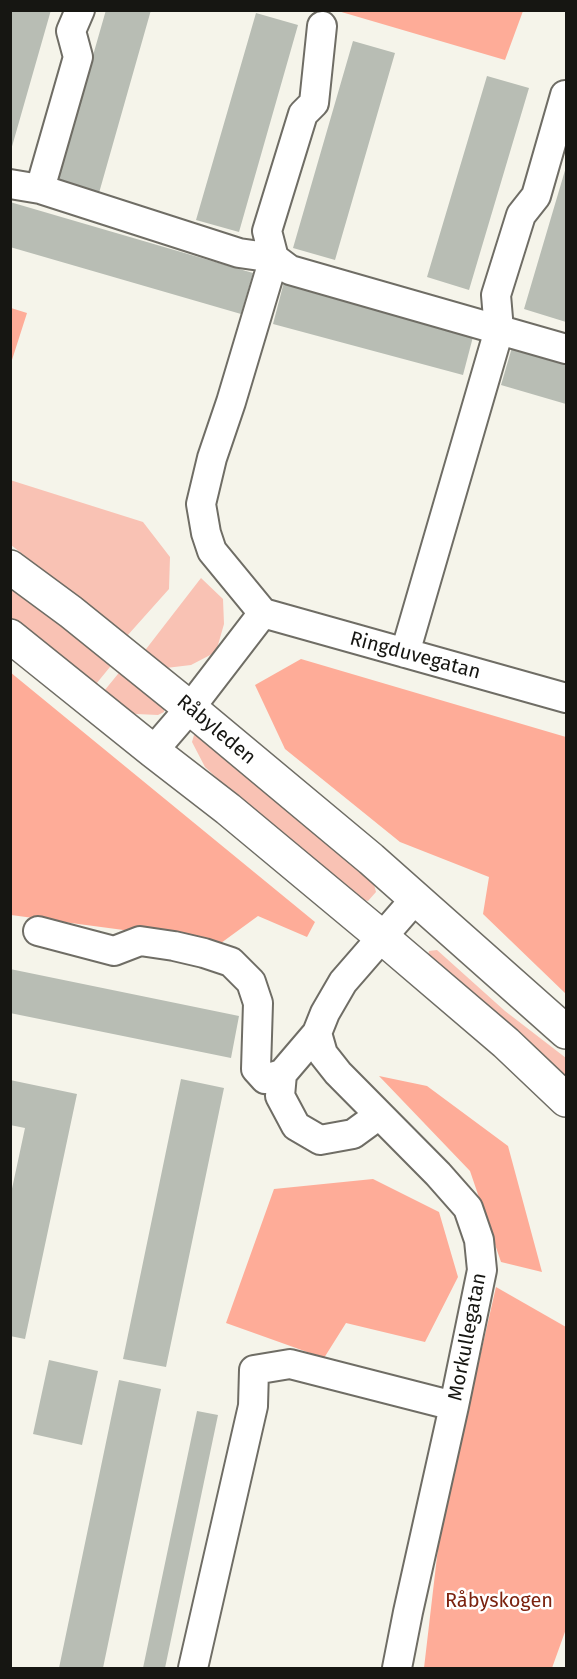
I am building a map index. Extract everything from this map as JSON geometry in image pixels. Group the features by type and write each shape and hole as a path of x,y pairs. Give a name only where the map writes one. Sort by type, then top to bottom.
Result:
{"main road":[{"name":"Råbyleden","path":"10,567 71,612 362,851 567,1032"},
{"path":"10,636 228,809 383,938 506,1043 567,1100"}],"street":[{"path":"40,189 78,57 71,31 80,10"},
{"path":"153,751 263,613 212,551 201,504 212,458 274,258 267,231 303,114 314,104 322,26"},
{"path":"405,653 499,330 496,294 520,215 536,196 565,95"},
{"path":"10,184 40,189 239,253 274,258 290,270 567,349"},
{"name":"Ringduvegatan","path":"263,613 567,698"},
{"path":"38,932 114,951 140,941 174,946 231,962 250,982 258,1003 256,1069 265,1079 282,1074 317,1033 325,1013 343,982 416,898"},
{"name":"Morkullegatan","path":"317,1033 323,1054 338,1073 438,1174 468,1208 479,1240 482,1270 397,1668"},
{"path":"282,1074 280,1096 296,1126 320,1140 353,1134 379,1115"},
{"path":"194,1668 253,1406 254,1370 290,1364 454,1406"}],"shaded area":[{"path":"10,480 143,522 170,557 169,589 127,636 11,545"},
{"path":"201,578 223,599 224,624 216,652 191,665 166,668 143,653"},
{"path":"10,582 114,662 92,689 11,625"},
{"path":"122,669 164,704 164,712 158,715 136,714 112,705 100,696"},
{"path":"194,735 202,735 373,880 376,892 368,901 357,898 205,767 192,742"},
{"path":"437,950 505,1011 566,1058 566,1086 427,959 429,951"}],"green space":[{"path":"523,10 505,60 338,11"},
{"path":"10,308 27,313 11,363"},
{"path":"301,659 566,737 566,994 483,914 489,877 400,842 285,749 255,685"},
{"path":"10,672 315,922 307,937 258,916 221,943 11,915"},
{"path":"379,1076 427,1086 508,1146 542,1272 501,1262 470,1171"},
{"path":"373,1179 439,1212 458,1277 425,1342 346,1323 324,1358 226,1323 274,1189"},
{"name":"Råbyskogen","path":"496,1287 566,1327 566,1629 552,1668 424,1668 440,1531"}],"building":[{"path":"10,10 51,10 11,150 10,150"},
{"path":"106,10 151,10 99,193 57,181"},
{"path":"256,13 298,25 239,232 196,220"},
{"path":"353,41 395,53 335,260 293,248"},
{"path":"487,76 529,88 469,290 427,277"},
{"path":"566,167 566,322 524,309"},
{"path":"10,202 253,273 241,314 10,247"},
{"path":"284,282 474,333 463,375 273,324"},
{"path":"513,344 566,360 566,404 501,385"},
{"path":"10,969 239,1016 231,1058 10,1013"},
{"path":"181,1079 224,1088 166,1367 123,1359"},
{"path":"10,1080 77,1094 25,1339 10,1336 10,1198 25,1128 10,1125"},
{"path":"49,1360 98,1371 82,1445 33,1434"},
{"path":"119,1380 161,1389 103,1668 59,1668"},
{"path":"197,1411 218,1415 165,1668 143,1668"}]}
